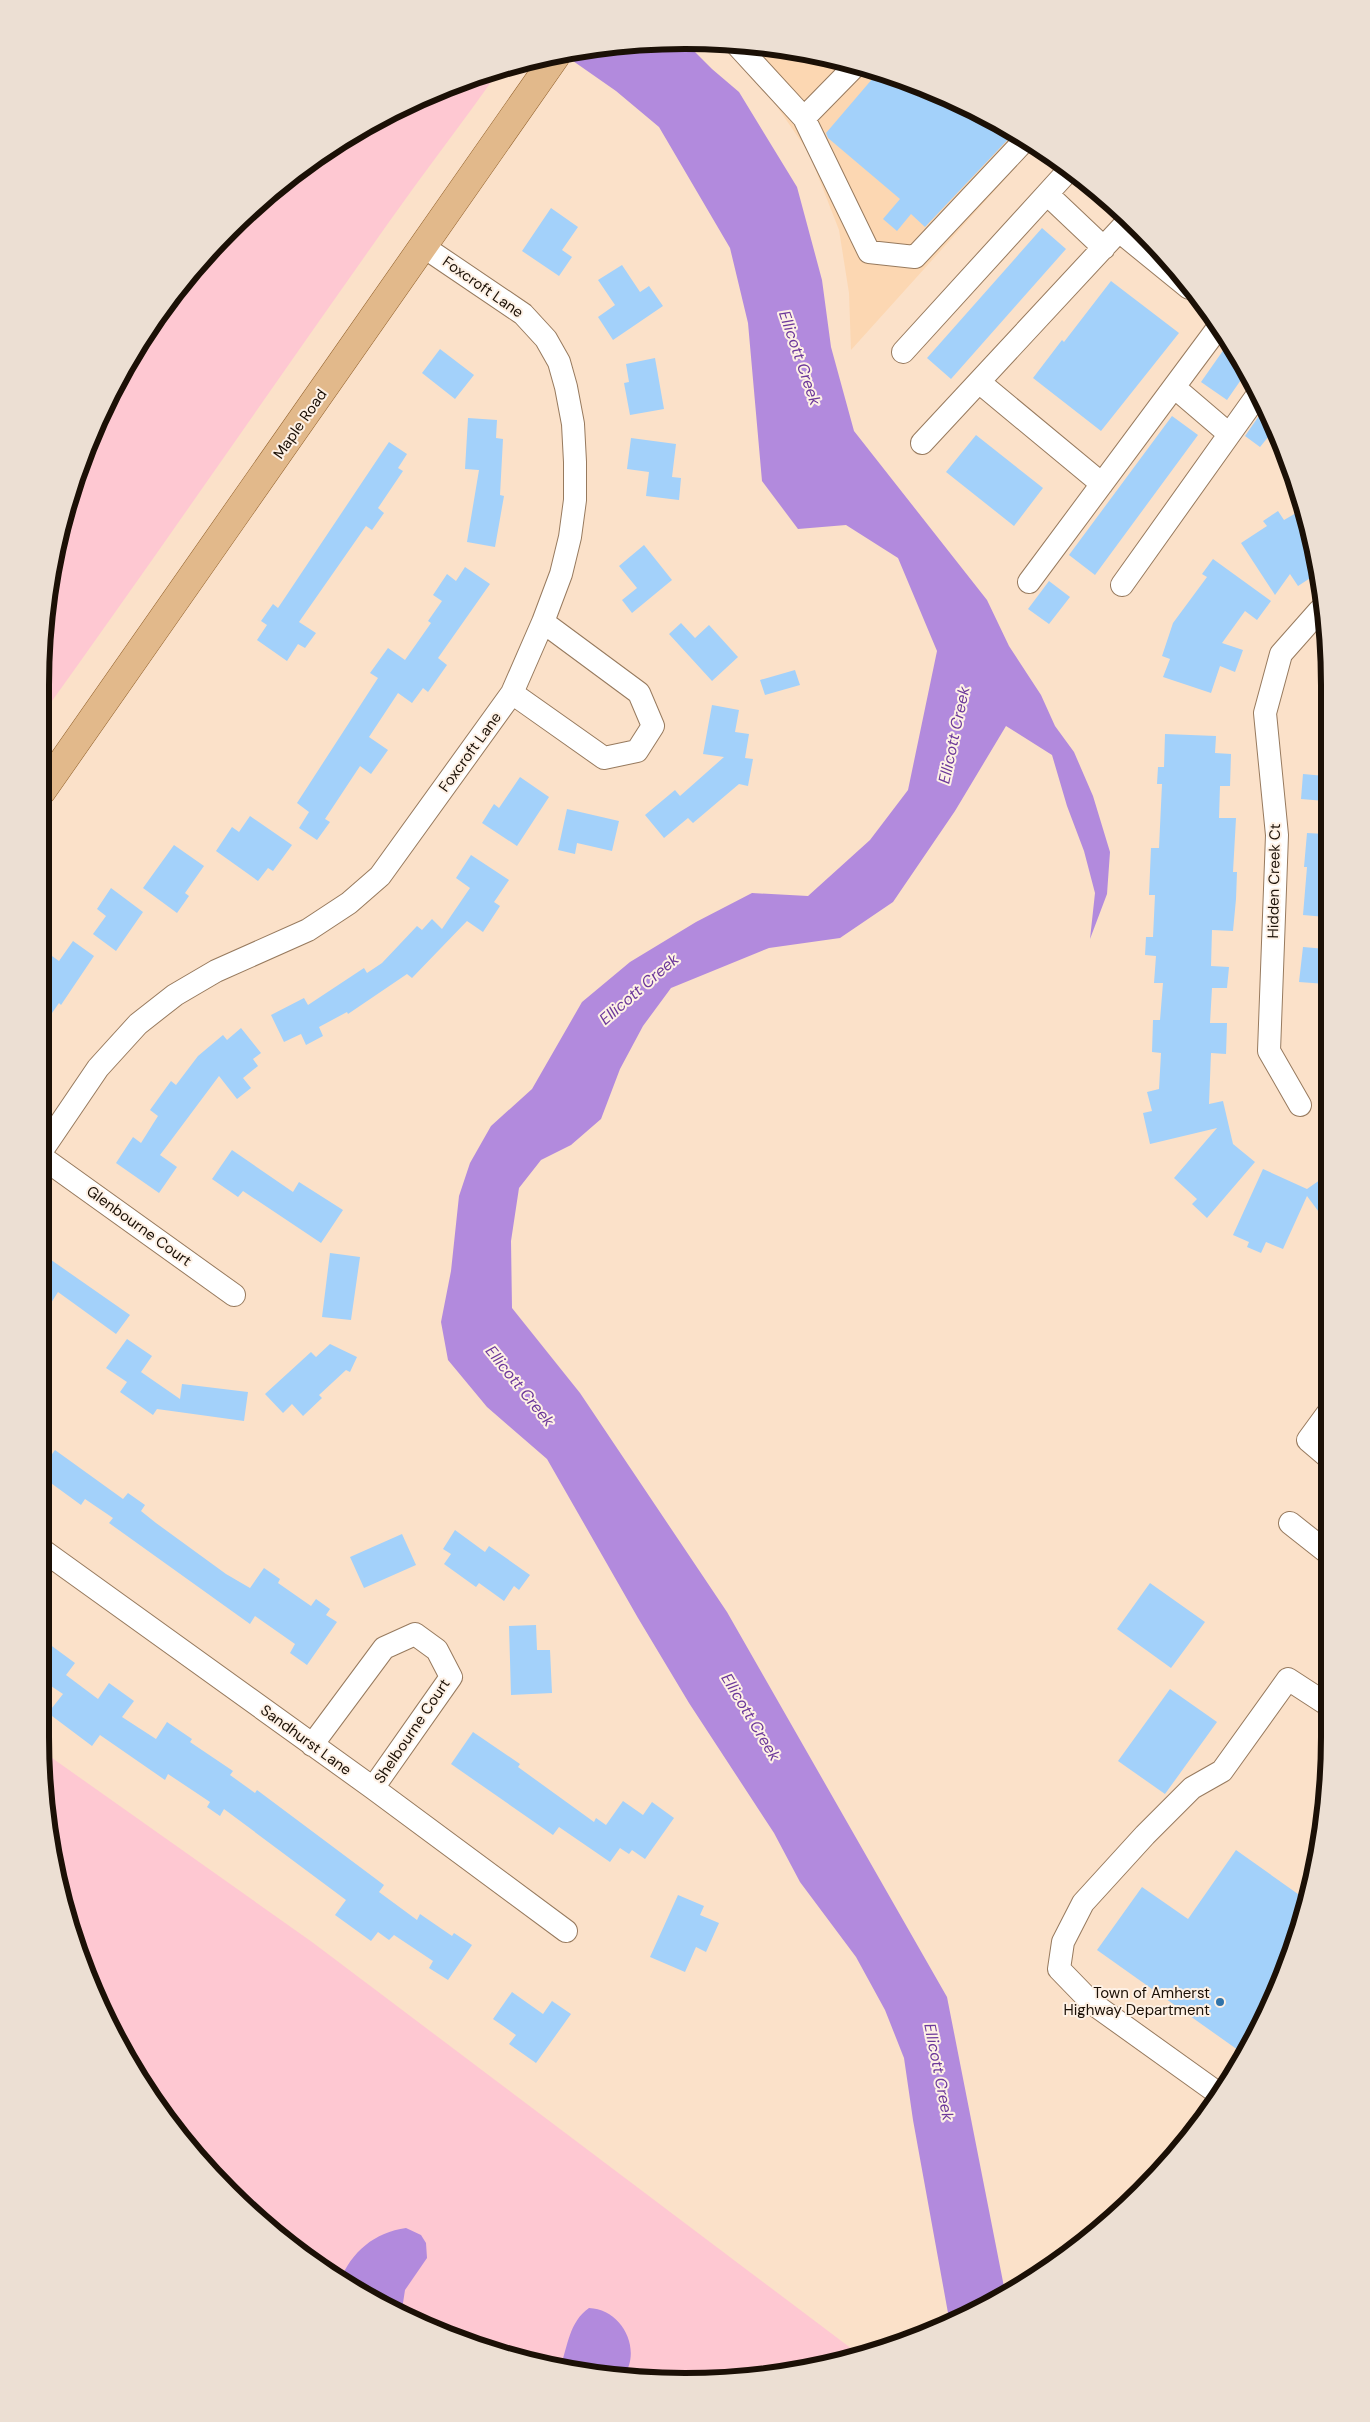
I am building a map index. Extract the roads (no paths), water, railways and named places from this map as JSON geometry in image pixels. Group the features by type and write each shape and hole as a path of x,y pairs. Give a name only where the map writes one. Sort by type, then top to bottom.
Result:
{"main road":[{"name":"Maple Road","path":"49,781 551,64"}],"street":[{"path":"743,52 804,118 869,252 915,257 1020,145"},
{"path":"804,118 851,70"},
{"path":"903,352 1065,175"},
{"path":"1047,194 1104,248"},
{"path":"922,443 1124,226 1148,249"},
{"name":"Foxcroft Lane","path":"49,1140 98,1068 138,1024 175,995 216,971 308,930 349,904 380,876 512,693 543,622 561,574 570,537 574,500 575,462 572,424 566,387 558,362 546,339 523,314 424,247"},
{"path":"1029,582 1214,333"},
{"path":"979,382 1102,484"},
{"path":"1174,387 1229,434"},
{"path":"1122,585 1254,400"},
{"name":"Hidden Creek Ct","path":"1300,1105 1269,1050 1277,835 1265,713 1281,654 1317,613"},
{"path":"512,693 604,758 637,751 653,726 639,693 543,622"},
{"name":"Glenbourne Court","path":"49,1162 234,1295"},
{"path":"1321,1422 1308,1440 1321,1450"},
{"path":"1290,1523 1321,1547"},
{"name":"Sandhurst Lane","path":"49,1555 373,1788 566,1931"},
{"name":"Shelbourne Court","path":"312,1745 384,1648 415,1634 437,1650 451,1677 373,1788"},
{"path":"1214,2090 1092,2003 1059,1969 1063,1942 1083,1903 1145,1835 1192,1788 1222,1772 1288,1679 1321,1701"}],"water":[{"name":"Ellicott Creek","path":"692,49 739,92 797,187 822,280 831,347 854,431 987,600 1009,646 1041,695 1055,726 1074,752 1093,796 1110,852 1107,894 1090,939 1095,893 1084,851 1067,806 1052,755 1006,726 955,811 893,902 840,938 769,948 671,988 643,1026 620,1069 601,1119 571,1145 541,1160 519,1188 511,1241 512,1308 580,1393 727,1612 947,1997 1004,2287 949,2316 913,2120 904,2058 885,2010 856,1957 800,1882 774,1833 689,1703 547,1459 487,1407 448,1360 441,1322 451,1271 459,1196 470,1163 491,1126 532,1089 582,1002 630,962 696,922 752,893 808,896 870,840 908,790 937,651 898,558 846,525 798,529 762,481 748,323 730,248 659,127 616,91 571,59 643,50"},
{"path":"406,2228 421,2235 426,2243 427,2258 405,2290 402,2307 344,2273 351,2261 366,2245 374,2239 395,2230"},
{"path":"589,2308 601,2310 611,2315 620,2323 630,2344 631,2355 627,2370 562,2361 573,2327"}],"place":[{"name":"Town of Amherst Highway Department","path":"1220,2002"}]}
